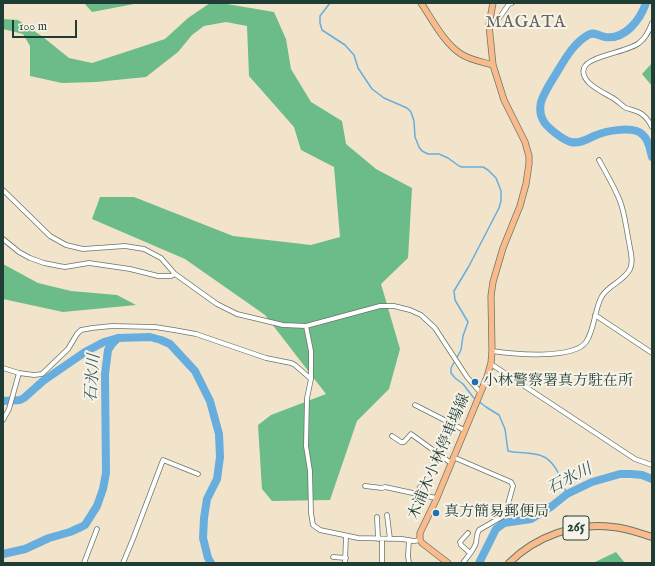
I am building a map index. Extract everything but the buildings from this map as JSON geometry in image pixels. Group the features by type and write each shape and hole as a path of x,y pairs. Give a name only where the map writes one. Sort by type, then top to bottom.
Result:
{"highway":[{"name":"265","path":"509,563 536,542 556,533 586,526 626,529 652,537"}],"main road":[{"path":"421,3 448,42 461,54 493,65"},
{"name":"木浦木小林停車場線","path":"448,563 420,540 420,533 451,463 491,364 491,296 493,282 502,248 520,206 526,184 529,164 529,156 525,142 504,100 493,65 489,25 493,3"}],"street":[{"path":"489,25 495,24 509,4 512,3"},
{"path":"652,23 648,34 638,44 631,48 599,58 586,65 583,72 593,87 623,106 644,115 652,127"},
{"path":"492,351 519,354 558,354 578,349 586,342 591,332 602,296 607,290 627,274 631,266 631,256 625,218 614,187 599,160"},
{"path":"3,190 50,236 66,245 83,249 125,246 144,249 161,258 174,274 217,304 237,314 283,325 306,326 380,306 394,306 410,310 420,315 435,328 467,377 480,392"},
{"path":"3,240 30,258 59,266 65,267 89,263 130,269 158,276 171,276 174,274"},
{"path":"595,315 652,353"},
{"path":"3,368 19,373 34,375 42,374 68,349 81,330 112,326 155,327 196,334 266,358 291,363 311,380"},
{"path":"306,326 311,350 311,380 307,398 306,446 310,471 311,514 313,525 320,530 358,538 420,540"},
{"path":"491,364 635,459 652,465"},
{"path":"3,420 9,409 19,373"},
{"path":"415,405 464,430"},
{"path":"392,436 401,442 404,442 411,434 451,463"},
{"path":"453,457 511,482 513,486 505,515 479,530 476,534 476,544 463,563"},
{"path":"123,563 162,460 198,474"},
{"path":"365,486 385,487 436,498"},
{"path":"417,494 420,487"},
{"path":"388,515 390,539"},
{"path":"377,517 382,563"},
{"path":"84,563 97,529"},
{"path":"468,533 460,542 461,545 470,553"},
{"path":"345,563 346,536"},
{"path":"409,540 409,563"},
{"path":"333,557 346,558"}],"green space":[{"path":"84,3 134,3 134,4 92,12"},
{"path":"210,3 221,3 274,12 286,39 291,69 311,102 342,121 346,144 376,169 412,188 408,258 381,284 400,349 389,389 357,421 330,500 272,501 262,489 258,425 271,415 326,394 265,315 185,259 92,219 100,197 134,197 233,236 311,245 340,237 334,167 301,150 294,127 249,76 247,26 226,22 204,26 192,35 178,52 146,77 96,82 62,83 30,76 30,46 23,34 3,29 3,19 18,20 43,37 69,58 92,63 165,39 188,18"},
{"path":"652,63 652,86 642,74"},
{"path":"3,264 38,283 71,291 117,295 136,305 63,312 3,299"},
{"path":"616,552 625,563 593,563"}],"waterway":[{"path":"330,3 320,16 322,30 345,45 354,55 358,68 372,89 384,98 407,108 411,112 414,121 415,137 422,151 428,154 439,154 462,167 483,167 496,178 501,191 499,208 469,266 454,291 455,300 468,322 463,336 461,350 451,368 451,373 463,384 473,397 499,415 505,429 508,451 537,454 547,459 558,472 567,494"},
{"path":"646,3 636,22 625,32 612,37 590,34 577,43 568,54 548,86 541,102 540,109 541,116 545,123 555,133 568,141 583,141 605,132 633,130 639,132 645,137 652,157"},
{"name":"石氷川","path":"3,401 20,400 24,398 43,381 85,352 104,342 118,338 150,337 170,344 195,371 210,401 219,434 220,457 217,479 207,499 204,518 203,538 208,558 211,563"},
{"name":"石氷川","path":"3,554 25,549 49,538 70,532 85,525 97,506 103,489 106,473 105,374 108,350 118,338"},
{"name":"石氷川","path":"479,563 496,529 504,523 531,519 552,506 567,494 592,482 620,474 642,475 652,479"}],"place":[{"name":"小林警察署真方駐在所","path":"475,382"},
{"name":"真方簡易郵便局","path":"436,513"}],"district":[{"name":"MAGATA","path":"526,24"}]}
